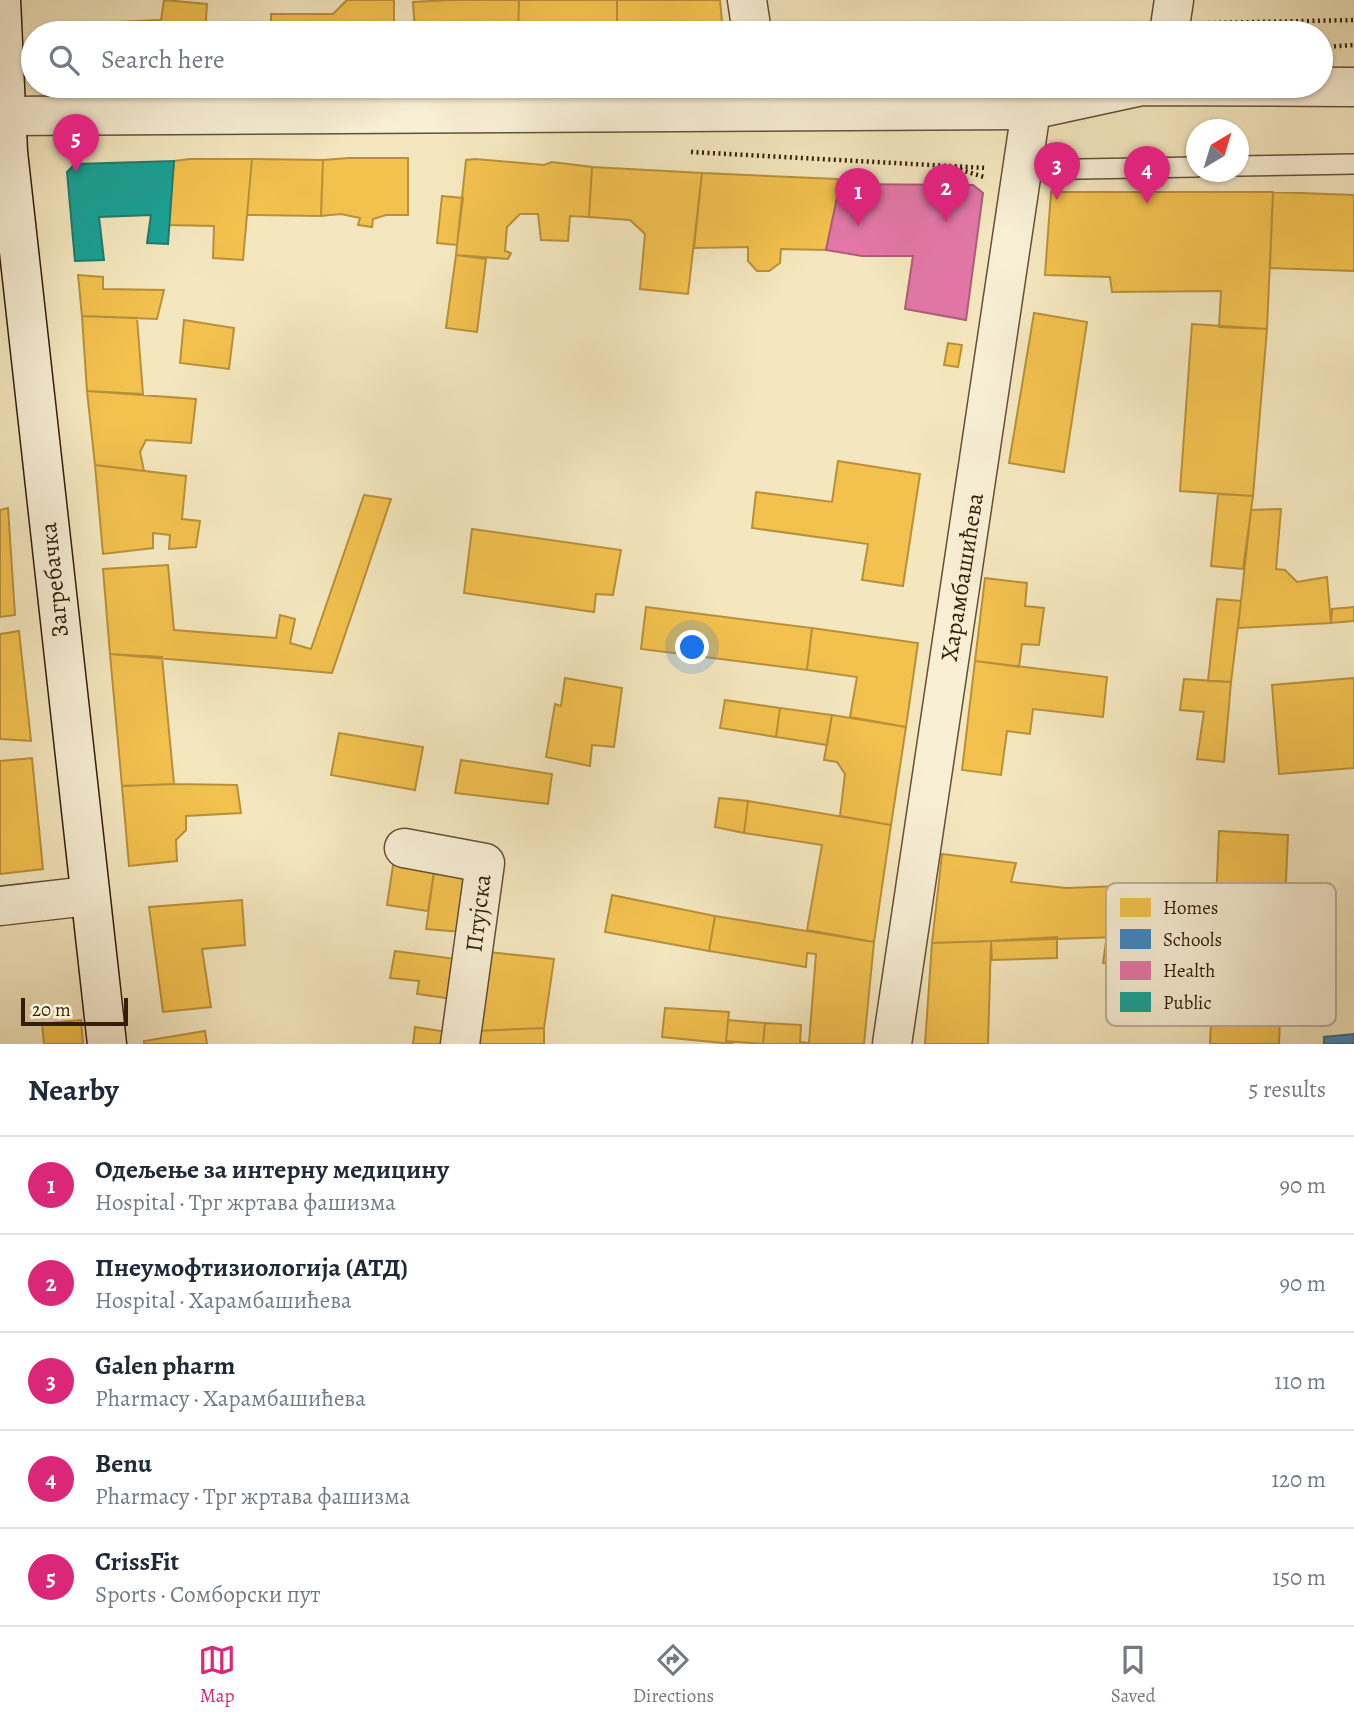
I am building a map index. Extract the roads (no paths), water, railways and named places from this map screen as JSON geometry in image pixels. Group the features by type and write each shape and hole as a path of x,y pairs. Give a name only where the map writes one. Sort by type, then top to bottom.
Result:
{"street":[{"name":"Загребачка","path":"1,0 3,116 88,896 107,1044"},
{"path":"747,0 750,21"},
{"path":"1333,87 1354,87"},
{"path":"3,116 756,99 1031,110 1086,98"},
{"name":"Харамбашићева","path":"892,1044 893,1021 1031,110"},
{"name":"Птујска","path":"404,848 485,863 460,1044"},
{"path":"0,905 88,896"}],"lane":[{"path":"1249,166 1354,164"},
{"path":"1023,170 1186,167"}],"place":[{"name":"CrissFit","path":"76,172"},
{"name":"Galen pharm","path":"1057,200"},
{"name":"Benu","path":"1147,204"},
{"name":"Пнеумофтизиологија (АТД)","path":"946,222"},
{"name":"Одељење за интерну медицину","path":"858,226"}]}
